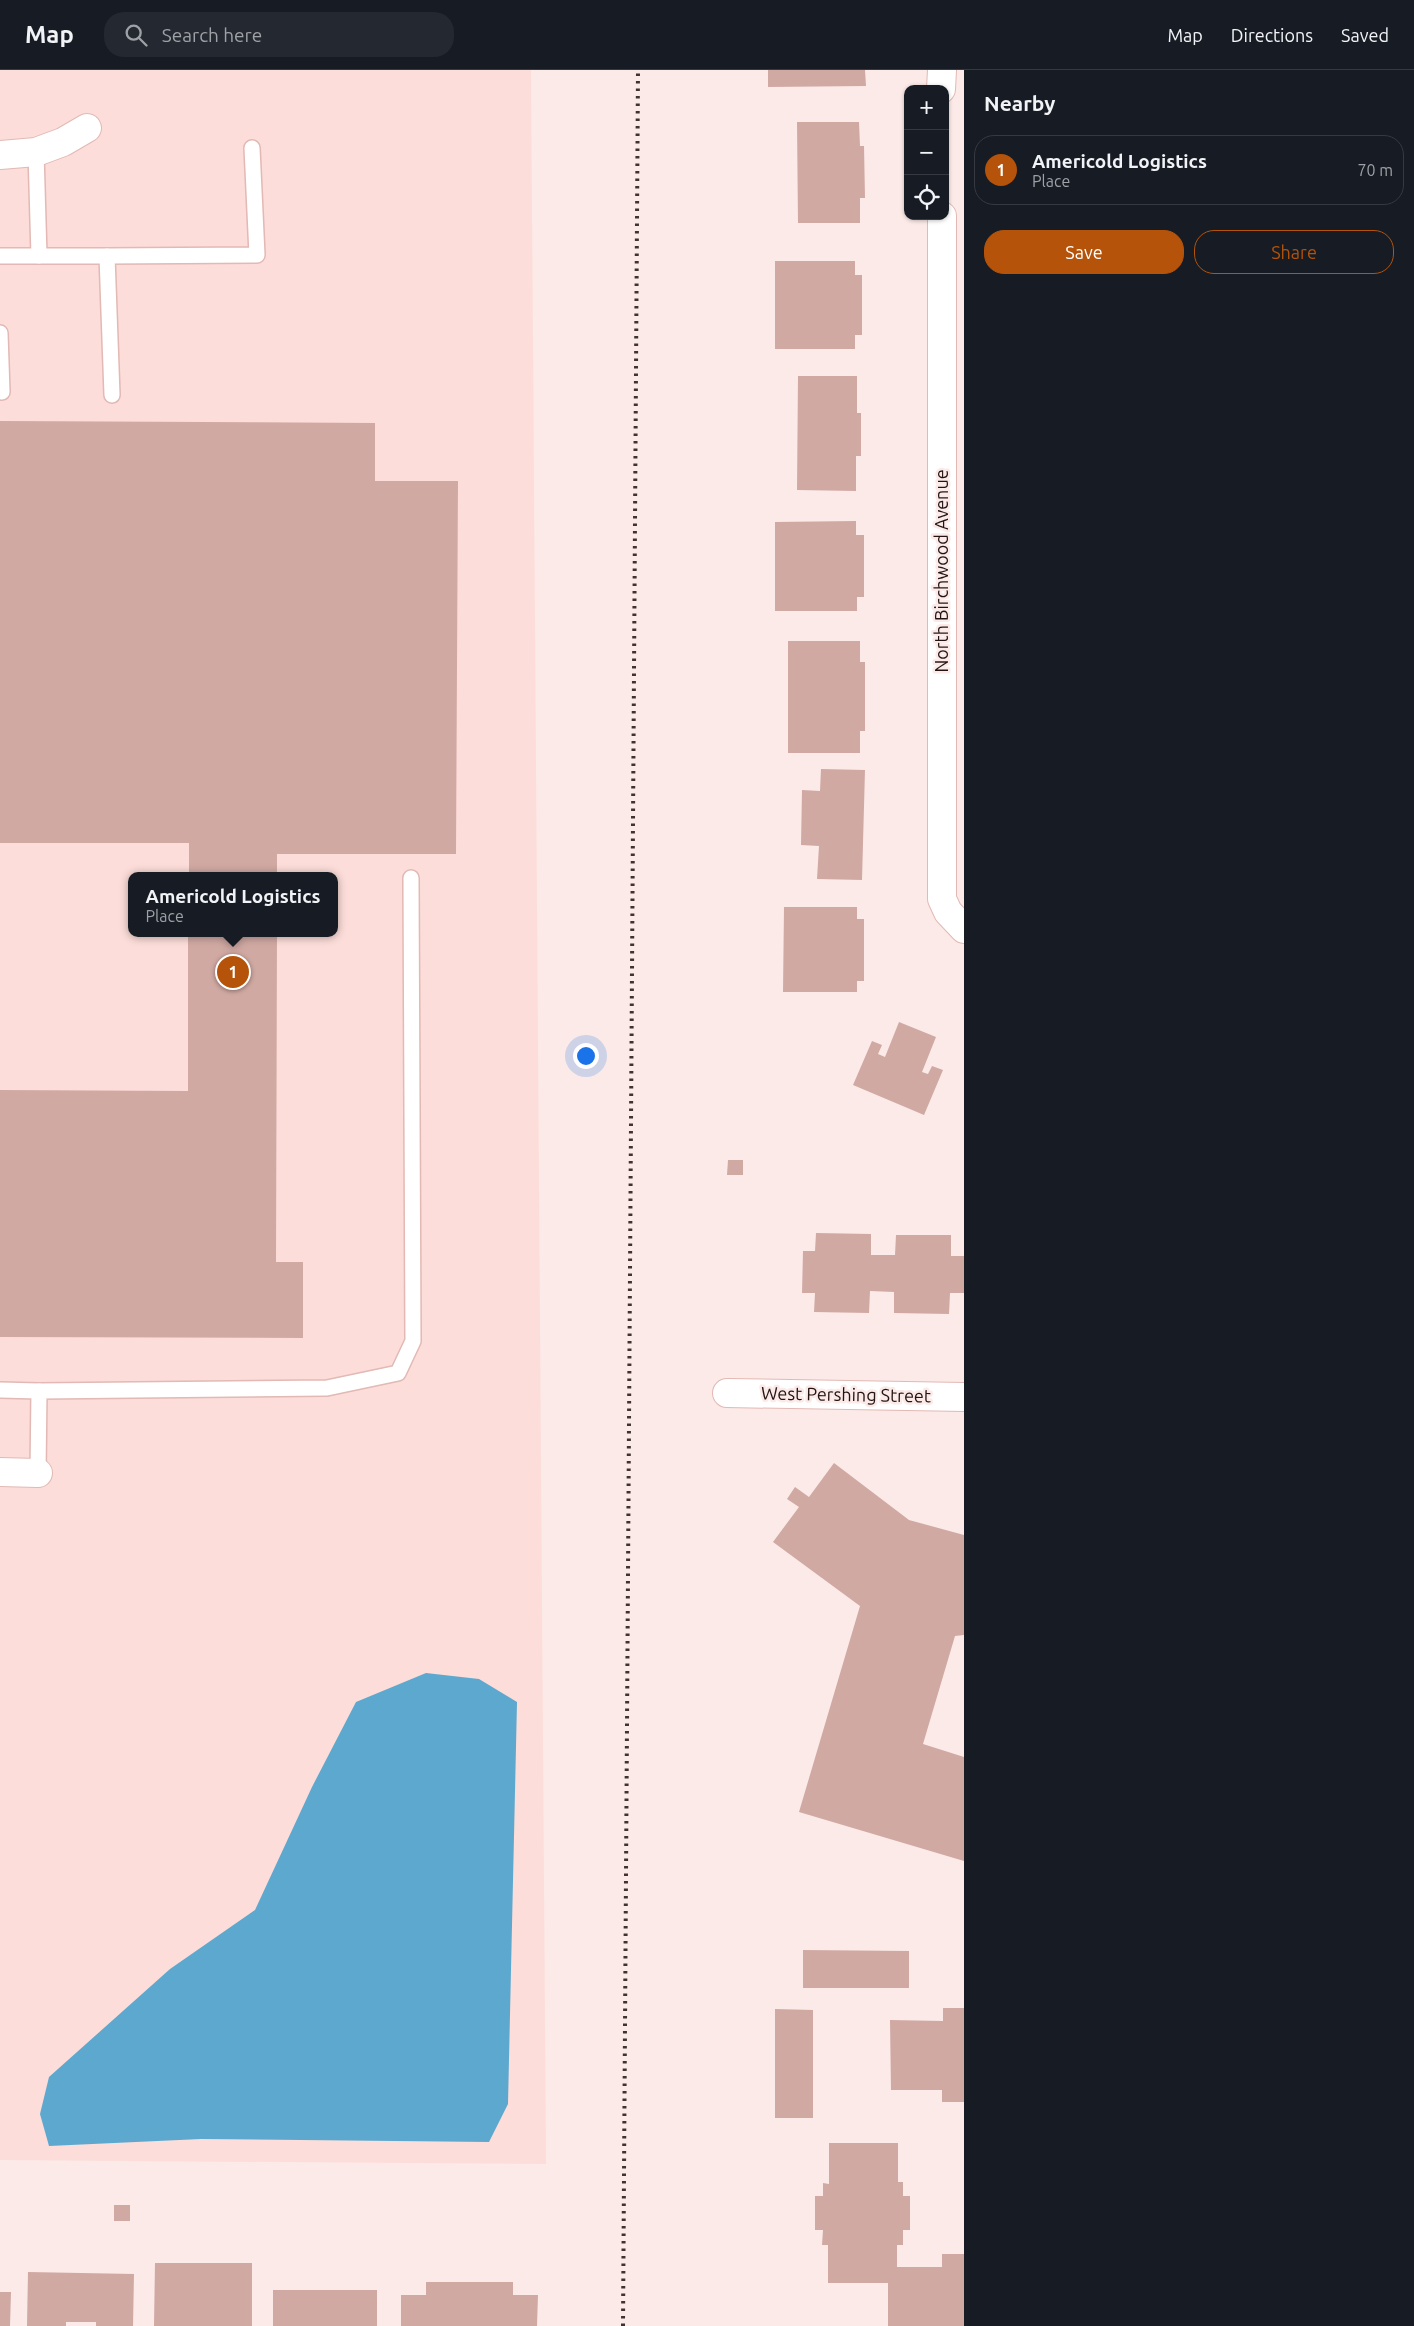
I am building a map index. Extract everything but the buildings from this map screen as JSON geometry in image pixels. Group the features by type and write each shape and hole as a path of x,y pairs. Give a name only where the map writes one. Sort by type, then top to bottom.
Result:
{"street":[{"path":"941,85 942,70"},
{"path":"0,155 36,152 63,142 87,128"},
{"name":"North Birchwood Avenue","path":"942,220 953,485 942,899 948,912 960,926"},
{"name":"West Pershing Street","path":"727,1393 964,1397"},
{"path":"0,1472 38,1473"}],"lane":[{"path":"0,256 257,254 252,148"},
{"path":"36,152 39,256"},
{"path":"107,256 112,395"},
{"path":"0,334 2,392"},
{"path":"0,1390 327,1388 398,1373 413,1340 411,878"},
{"path":"38,1473 39,1391"}],"shaded area":[{"path":"0,70 531,70 546,2164 0,2160"}],"water":[{"path":"426,1673 479,1679 517,1702 508,2104 489,2142 201,2139 49,2146 40,2114 49,2077 170,1969 255,1910 312,1787 356,1702"}],"railway":[{"path":"623,2326 638,70"}],"place":[{"name":"Americold Logistics","path":"233,972"}]}
